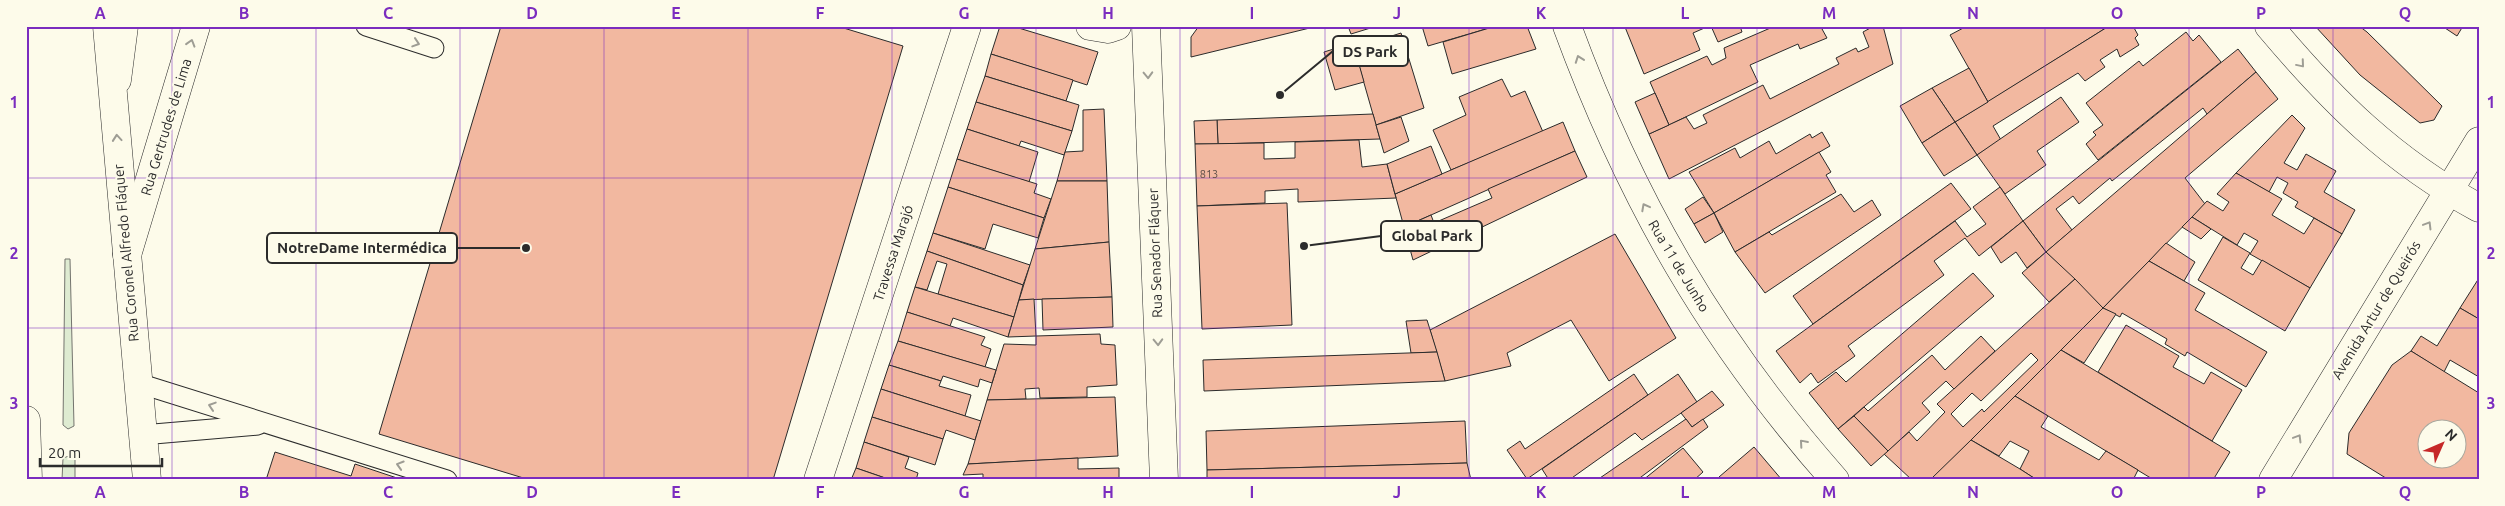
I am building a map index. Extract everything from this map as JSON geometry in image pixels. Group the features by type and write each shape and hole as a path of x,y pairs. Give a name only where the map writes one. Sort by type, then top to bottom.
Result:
{"main road":[{"path":"107,26 114,104"},
{"name":"Rua Coronel Alfredo Fláquer","path":"124,26 114,104 146,480"},
{"name":"Rua Gertrudes de Lima","path":"126,257 196,26"},
{"name":"Travessa Marajó","path":"818,480 967,26"},
{"path":"1090,26 1108,29 1117,26"},
{"name":"Rua Senador Fláquer","path":"1146,26 1164,480"},
{"name":"Rua 11 de Junho","path":"1567,26 1591,93 1629,177 1665,245 1705,312 1749,375 1797,436 1835,480"},
{"path":"2269,26 2306,70 2348,114 2384,146 2448,191 2479,208"},
{"name":"Avenida Artur de Queirós","path":"2273,480 2479,140"},
{"path":"26,420 28,480"}],"lane":[{"path":"366,26 434,48"},
{"path":"138,383 447,480"},
{"path":"142,435 267,424"}],"green space":[{"path":"65,259 70,259 74,426 68,429 63,425"},
{"path":"69,456 75,459 75,480 62,480 63,458"}],"building":[{"path":"501,26 837,26 903,46 773,480 530,480 379,434"},
{"path":"1000,26 1012,26 1098,52 1087,85 991,54"},
{"path":"1199,26 1318,26 1191,57 1191,37"},
{"path":"1348,26 1377,26 1351,34"},
{"path":"1422,26 1496,26 1428,46"},
{"path":"1496,26 1527,26 1536,49 1452,74 1443,42"},
{"path":"1709,26 1693,33 1700,50 1644,74 1625,27"},
{"path":"1711,26 1740,26 1742,32 1718,42"},
{"path":"1775,26 1828,26 1822,29 1827,38 1800,49 1798,44 1750,65 1758,82 1669,125 1650,82 1707,56 1712,65 1726,58 1724,48"},
{"path":"1874,26 1883,26 1893,64 1669,179 1649,134 1686,117 1694,129 1707,123 1703,115 1763,85 1770,99 1839,64 1836,58 1856,48 1858,52 1869,47 1863,32"},
{"path":"1967,26 2109,26 1988,102 1950,35"},
{"path":"2109,26 2133,26 2138,35 2135,38 2139,45 2120,57 2117,49 2100,60 2105,67 2085,81 2078,73 1993,126 2001,140 1977,155 1955,122"},
{"path":"2315,26 2359,26 2367,32 2442,106 2434,120 2420,123 2360,75"},
{"path":"2442,26 2463,26 2457,36"},
{"path":"2186,32 2193,41 2199,35 2221,62 2098,160 2086,144 2096,135 2093,132 2103,125 2086,103 2139,61 2143,66"},
{"path":"1401,33 1424,108 1376,125 1354,48"},
{"path":"1353,43 1364,82 1335,90 1324,52"},
{"path":"2238,49 2256,72 2207,114 2203,108 2112,181 2110,178 2079,204 2073,196 2056,209 2072,230 2046,252 2023,221"},
{"path":"991,54 1073,80 1066,101 985,76"},
{"path":"1969,68 1988,102 1955,122 1932,88"},
{"path":"2256,72 2278,99 2185,178 2205,204 2103,308 2046,252"},
{"path":"985,76 1079,105 1072,131 976,102"},
{"path":"1502,79 1511,97 1525,91 1543,132 1451,170 1433,130 1466,115 1459,97"},
{"path":"1932,88 1955,122 1922,143 1900,106"},
{"path":"1655,93 1669,125 1649,134 1635,102"},
{"path":"2061,97 2079,122 2037,151 2046,165 2005,194 1977,155"},
{"path":"976,102 1072,131 1064,155 1021,141 1019,146 967,129"},
{"path":"1104,109 1107,181 1057,181 1065,152 1083,151 1083,110"},
{"path":"1373,114 1380,139 1218,144 1217,120"},
{"path":"2292,115 2305,128 2284,163 2297,170 2306,154 2336,171 2324,192 2355,210 2342,234 2295,207 2298,202 2283,193 2288,183 2277,177 2269,192 2236,173"},
{"path":"1401,117 1409,141 1384,153 1376,125"},
{"path":"1217,120 1218,144 1195,144 1194,121"},
{"path":"1563,122 1575,151 1404,227 1395,194"},
{"path":"1955,122 1977,155 1944,176 1922,143"},
{"path":"967,129 1038,152 1029,182 957,159"},
{"path":"1822,132 1830,146 1714,213 1689,172 1735,148 1740,158 1769,141 1776,154 1810,134 1812,138"},
{"path":"1359,140 1362,167 1387,164 1396,198 1298,202 1298,189 1265,191 1265,203 1197,206 1195,144 1264,143 1264,159 1295,158 1295,142"},
{"path":"1431,146 1442,174 1395,194 1387,164"},
{"path":"1575,151 1587,177 1413,260 1404,227 1431,215 1434,223 1492,198 1488,189"},
{"path":"1819,152 1831,172 1826,175 1836,192 1735,252 1714,213"},
{"path":"957,159 1037,184 1034,193 1051,199 1044,218 948,187"},
{"path":"2236,173 2282,199 2272,215 2304,234 2314,218 2342,234 2310,288 2250,254 2258,241 2244,233 2237,245 2192,217 2207,201 2223,211 2229,202 2217,194"},
{"path":"1057,181 1107,181 1109,242 1035,249"},
{"path":"1951,183 1971,209 1813,324 1793,296"},
{"path":"948,187 1044,218 1038,238 993,224 985,249 933,233"},
{"path":"2000,187 2023,221 1979,256 1965,238 1934,261 1944,275 1848,346 1855,356 1818,383 1811,373 1800,383 1776,351 1955,221 1967,237 1986,224 1973,207"},
{"path":"1841,194 1854,212 1872,200 1881,215 1765,293 1735,252 1769,232 1772,235"},
{"path":"1703,197 1714,213 1694,224 1685,209"},
{"path":"1287,203 1292,325 1202,329 1197,206"},
{"path":"1714,213 1723,232 1705,243 1694,224"},
{"path":"2192,217 2211,229 2201,239 2182,227"},
{"path":"2023,221 2046,252 2027,268 2016,252 2001,263 1991,247"},
{"path":"933,233 1030,265 1023,285 927,251"},
{"path":"1615,234 1676,338 1609,381 1571,320 1507,353 1511,366 1445,381 1430,330"},
{"path":"2223,237 2250,253 2241,268 2253,275 2262,260 2310,288 2285,331 2198,280"},
{"path":"1109,242 1112,297 1019,300 1035,249"},
{"path":"2166,243 2195,262 2184,281 2149,261"},
{"path":"927,251 1023,285 1014,317 938,294 947,264 937,261 927,290 915,287"},
{"path":"2046,252 2075,279 2049,302 2022,273"},
{"path":"2149,261 2205,293 2195,310 2267,352 2246,387 2187,352 2185,356 2165,344 2167,339 2122,313 2120,317 2103,308"},
{"path":"1973,273 1994,296 1838,429 1809,393 1836,372 1846,382"},
{"path":"2479,278 2479,319 2460,308"},
{"path":"2075,279 2103,308 1931,480 1912,480 1884,454 1909,432 1917,441 1945,412 1937,404","holes":["2031,353 2038,360 1984,412 1982,409 1963,427 1951,414 1972,393 1981,401"]},
{"path":"915,287 1014,317 1008,337 953,318 950,326 907,312"},
{"path":"1112,297 1113,327 1043,330 1042,299"},
{"path":"1034,299 1036,336 1008,337 1019,300"},
{"path":"2103,308 2116,314 2084,363 2061,350"},
{"path":"2460,308 2479,319 2479,377 2450,360 2444,372 2411,351 2421,336 2437,346"},
{"path":"907,312 985,337 981,345 991,349 985,367 898,341"},
{"path":"1427,320 1437,352 1411,353 1406,321"},
{"path":"2126,325 2179,356 2173,367 2204,384 2211,372 2242,390 2212,441 2098,372"},
{"path":"1100,334 1101,344 1115,345 1117,385 1087,387 1087,397 1040,398 1039,388 1025,389 1026,399 987,400 1004,344 1036,345 1036,336"},
{"path":"1981,336 1995,351 1954,389 1946,381 1922,403 1930,412 1888,451 1854,416 1864,407 1868,411 1932,355 1945,370"},
{"path":"898,341 996,370 992,383 980,379 978,387 943,376 941,381 889,365"},
{"path":"2061,350 2230,452 2213,480 2154,480 2015,396"},
{"path":"2411,351 2479,393 2479,480 2389,480 2347,454 2349,433 2392,365"},
{"path":"1437,352 1445,381 1204,391 1203,360"},
{"path":"889,365 941,381 939,386 971,395 965,416 881,389"},
{"path":"1634,374 1648,395 1527,479 1507,450 1520,441 1525,449"},
{"path":"1678,374 1697,402 1642,440 1635,433 1569,480 1549,480 1542,469"},
{"path":"881,389 981,421 975,440 946,430 943,439 872,417"},
{"path":"1712,391 1724,405 1692,427 1681,413"},
{"path":"2015,396 2048,416 2041,427 2099,460 2106,451 2138,470 2133,480 2037,480 2020,469 2029,451 2010,441 1999,456 1971,440"},
{"path":"1115,397 1118,456 968,464 987,400"},
{"path":"1854,416 1888,451 1871,466 1838,429"},
{"path":"872,417 943,439 935,465 864,442"},
{"path":"1686,419 1692,427 1703,419 1708,427 1637,480 1597,480"},
{"path":"1465,421 1467,463 1207,470 1206,431"},
{"path":"1971,440 2020,469 2037,480 1932,478"},
{"path":"864,442 909,457 905,468 918,473 916,480 891,480 856,468"},
{"path":"1754,447 1782,480 1722,480 1719,477"},
{"path":"1683,448 1703,472 1694,480 1643,480"},
{"path":"275,452 351,476 355,464 403,480 266,480"},
{"path":"1078,458 1078,469 1119,468 1119,480 983,480 983,474 963,475 968,464"},
{"path":"1467,463 1471,480 1207,480 1207,470"},
{"path":"856,468 891,480 851,480"}],"place":[{"name":"DS Park","path":"1280,95"},
{"name":"Global Park","path":"1304,246"},
{"name":"NotreDame Intermédica","path":"526,248"}]}
